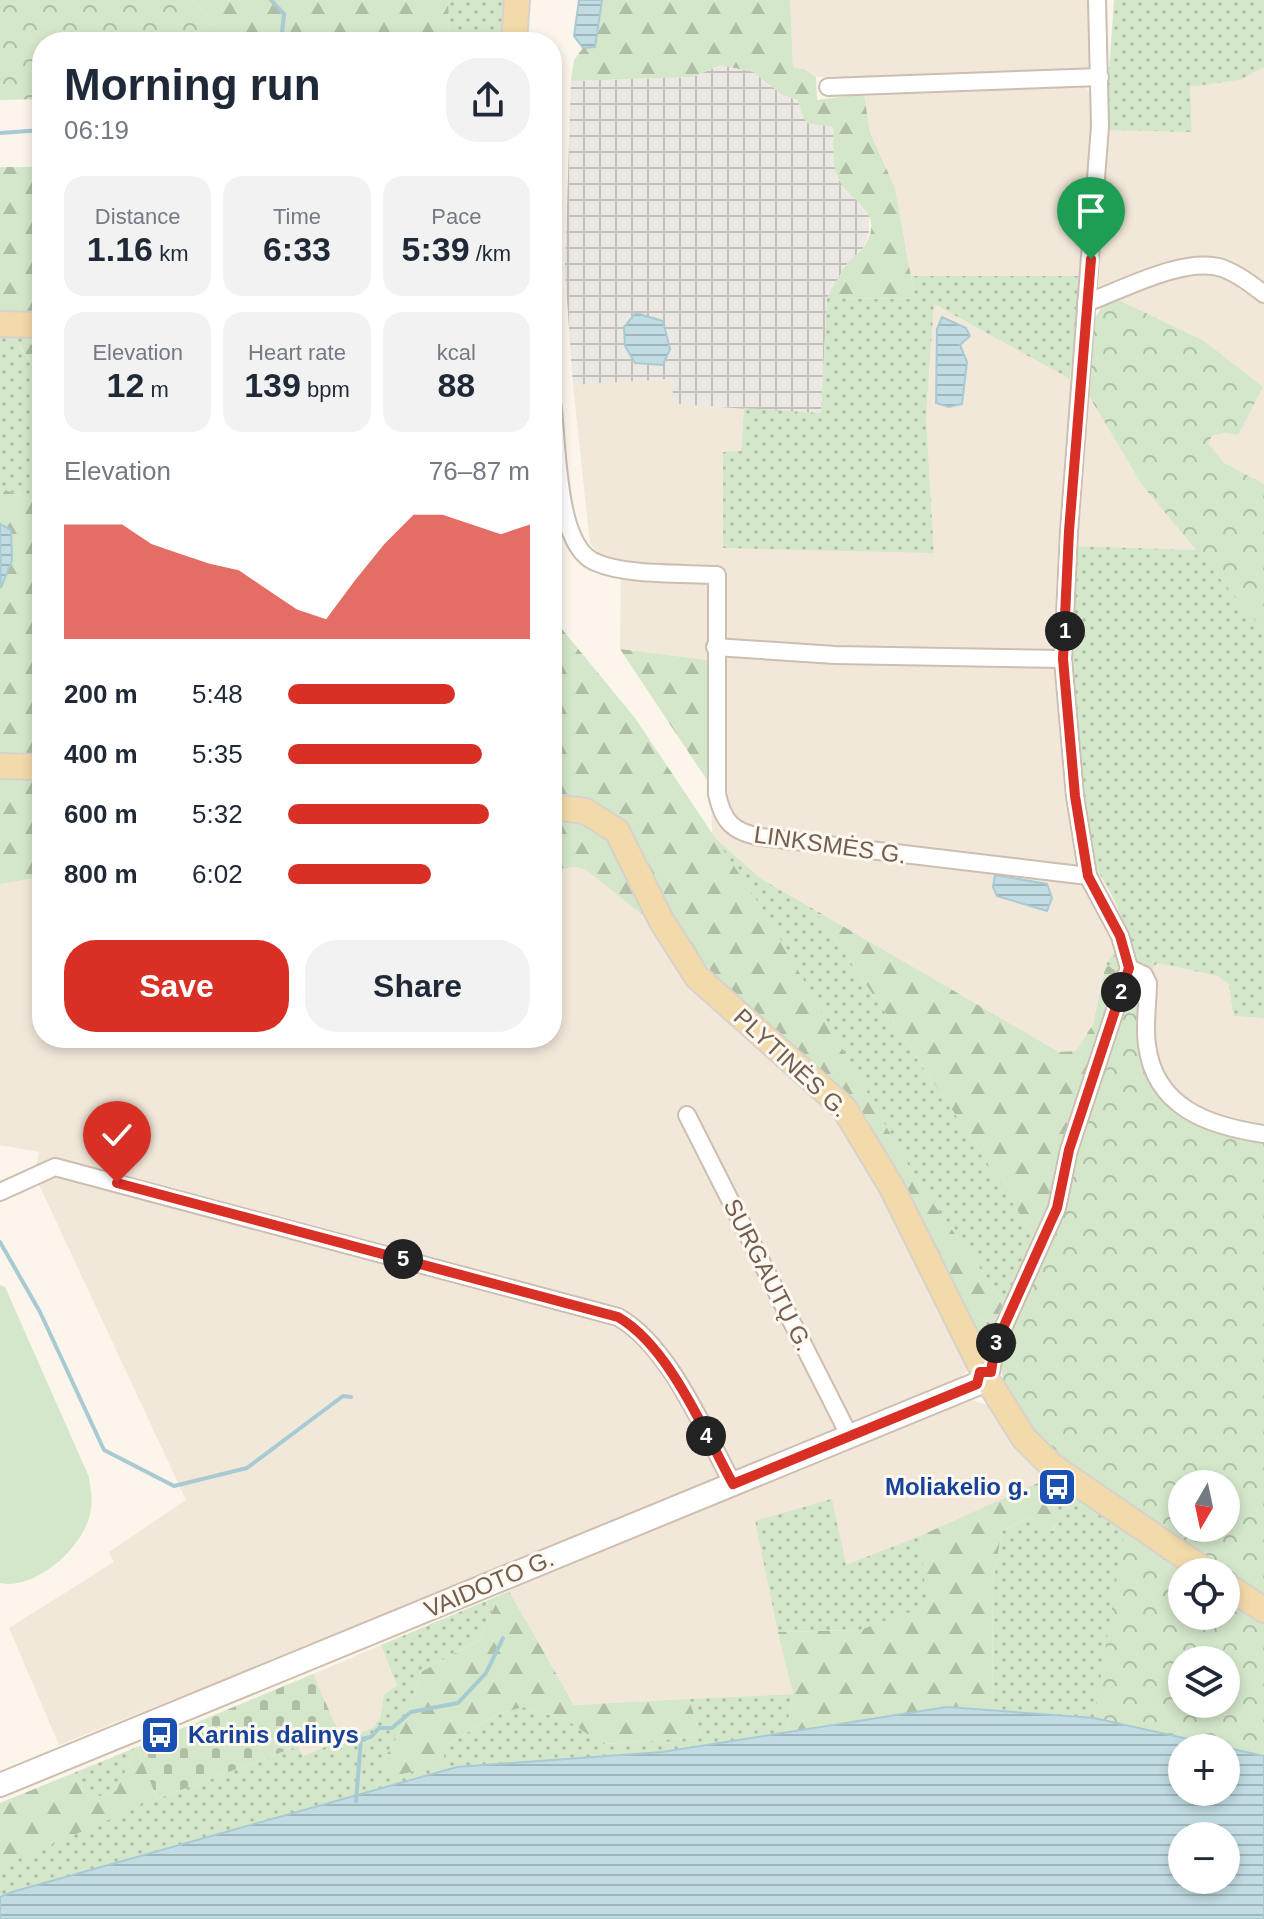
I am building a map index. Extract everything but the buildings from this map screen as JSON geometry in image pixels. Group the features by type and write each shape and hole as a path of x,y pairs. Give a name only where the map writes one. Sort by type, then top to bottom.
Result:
{"main road":[{"path":"515,32 517,0"},
{"path":"0,324 32,325"},
{"path":"0,766 32,767"},
{"name":"PLYTINĖS G.","path":"562,808 585,811 617,831 661,920 697,977 844,1108 891,1186 986,1378 1024,1438 1052,1466 1187,1558"},
{"name":"VAIDOTO G.","path":"0,1785 986,1378"},
{"path":"1240,1594 1264,1610"}],"street":[{"path":"986,1378 995,1346 1057,1208 1069,1150 1129,968 1120,936 1088,876 1075,796 1063,659 1069,531 1095,211 1100,77 1097,0"},
{"path":"828,87 1100,77"},
{"path":"1086,303 1181,268 1200,265 1220,267 1264,294"},
{"name":"LINKSMĖS G.","path":"562,488 565,514 576,548 586,558 612,568 717,575 717,794 727,823 735,830 761,837 1088,876"},
{"path":"715,647 835,655 1063,659"},
{"path":"1129,968 1144,975 1148,983 1146,1044 1156,1077 1180,1105 1217,1127 1264,1134"},
{"name":"SURGAUTŲ G.","path":"687,1115 849,1435"},
{"path":"0,1192 55,1167 618,1317 639,1330 661,1359 733,1484"}],"shaded area":[{"path":"790,0 1089,0 1092,67 1087,71 840,81 839,76 816,77 804,69 793,67"},
{"path":"721,65 753,71 833,127 836,176 847,191 863,203 869,215 869,232 864,247 847,264 827,298 821,414 674,404 671,379 573,385 565,271 571,81 693,77"},
{"path":"1264,67 1264,484 1224,463 1208,443 1212,436 1224,433 1238,435 1204,341 1117,299 1114,289 1096,293 1105,130 1192,131 1190,87 1240,80"},
{"path":"1085,87 1094,96 1082,276 911,276 895,188 870,131 864,94"},
{"path":"934,304 1083,386 1142,485 1197,550 1075,546 1071,656 1083,795 1102,884 1117,905 1126,935 1106,964 1093,1023 1076,1051 1059,1052 760,878 712,835 708,660 620,649 621,562 602,558 590,544 573,385 672,379 675,404 744,408 741,452 723,452 934,553 926,416"},
{"path":"562,869 586,870 655,925 848,1124 968,1366 965,1373 956,1382 835,1433 799,1444 740,1473 59,1745 9,1628 114,1562 109,1552 186,1500 34,1174 39,1152 0,1145 0,884 32,879 32,1048 562,1048"},
{"path":"1157,963 1219,976 1229,984 1233,1016 1264,1018 1264,1139 1217,1133 1177,1109 1151,1079 1142,983"},
{"path":"957,1400 988,1405 1046,1480 920,1536 779,1632 793,1694 574,1705 505,1584"},
{"path":"381,1645 397,1687 384,1694 380,1719 372,1728 303,1756 298,1746 337,1731 313,1674"}],"green space":[{"path":"0,0 193,0 221,32 32,32 32,99 0,100"},
{"path":"193,0 448,0 450,32 221,32"},
{"path":"448,0 506,0 504,32 450,32"},
{"path":"602,0 790,0 793,67 804,69 816,77 817,100 864,94 870,132 895,188 915,299 827,298 846,265 864,247 870,235 869,216 838,178 833,127 806,123 797,100 781,94 753,72 721,65 693,77 571,81 574,60 583,48 595,47"},
{"path":"1114,0 1264,0 1264,67 1240,80 1190,87 1192,132 1105,130"},
{"path":"0,167 32,167 32,313 0,312"},
{"path":"911,276 1082,276 1070,379 934,304 926,416 934,553 723,548 723,452 741,451 744,408 821,413 827,298 915,299"},
{"path":"1117,299 1204,341 1263,387 1238,435 1224,433 1212,436 1208,443 1224,463 1264,484 1264,631 1142,485 1083,386 1086,343 1093,321 1101,308"},
{"path":"0,337 32,337 32,345 19,346 32,365 32,500 0,488"},
{"path":"32,344 32,364 19,345"},
{"path":"0,488 32,500 32,753 0,753 0,588 11,530 0,524"},
{"path":"1075,546 1197,550 1264,631 1264,1018 1233,1016 1229,984 1218,976 1157,963 1142,983 1130,981 1106,964 1126,934 1117,905 1091,859 1071,656"},
{"path":"562,629 635,718 768,917 917,1181 1004,1302 996,1319 987,1322 965,1312 867,1118 833,1081 713,974 678,929 647,860 624,820 583,797 562,796"},
{"path":"620,649 708,660 711,786"},
{"path":"0,777 32,778 32,879 0,884"},
{"path":"562,817 573,817 621,847 655,925 586,870 562,869"},
{"path":"712,835 760,878 815,910 977,1146 1037,1241 1004,1302 917,1181 768,918"},
{"path":"815,910 1059,1052 1076,1051 1093,1024 1106,964 1123,976 1068,1123 1049,1208 1037,1241 977,1146"},
{"path":"1130,981 1142,983 1140,1047 1177,1109 1217,1133 1264,1139 1264,1756 1240,1751 1240,1734 1168,1735 1094,1718 1125,1528 1053,1458 1024,1421 1005,1386 995,1346 1035,1261"},
{"path":"0,1285 5,1287 89,1477 92,1497 87,1523 70,1550 44,1572 14,1584 0,1583"},
{"path":"965,1312 987,1322 996,1319 990,1332 976,1336"},
{"path":"1046,1480 1140,1539 1168,1590 1168,1630 1182,1630 1182,1646 1168,1646 1168,1668 1130,1691 1168,1709 1168,1718 1186,1718 1219,1734 1168,1735 1094,1718 993,1710 992,1585 1002,1531 1030,1517 1052,1531 1061,1519 1031,1486"},
{"path":"1031,1486 1062,1519 1051,1531 1030,1517 1002,1531 992,1585 993,1710 947,1707 786,1732 793,1694 778,1632 860,1630 927,1606 920,1536"},
{"path":"832,1499 846,1565 920,1536 928,1606 860,1630 778,1632 755,1521"},
{"path":"509,1591 574,1705 689,1699 701,1737 602,1744 567,1720 523,1707 496,1715 444,1747 444,1764 385,1778 383,1761 404,1726 421,1672 479,1640 500,1595"},
{"path":"500,1595 479,1640 421,1672 404,1726 383,1761 444,1747 496,1715 523,1707 567,1720 603,1744 701,1737 689,1699 793,1694 786,1732 662,1752 457,1767 0,1897 0,1867 7,1862 157,1799 298,1746 303,1756 372,1728 380,1719 384,1694 397,1686 381,1645"},
{"path":"313,1674 338,1731 157,1799 137,1747"},
{"path":"1240,1744 1264,1756 1240,1751"},
{"path":"137,1747 116,1791 94,1798 82,1793 81,1781 71,1774"},
{"path":"137,1747 157,1799 0,1867 0,1803 71,1774 81,1781 82,1793 94,1798 116,1791"}],"water":[{"path":"579,0 602,0 595,47 583,48 574,36"},
{"path":"636,313 663,321 670,349 663,365 635,363 625,346 624,327"},
{"path":"942,317 966,328 970,336 960,345 967,362 962,404 949,407 936,403 937,329"},
{"path":"0,524 11,530 12,560 1,588"},
{"path":"995,875 1047,884 1052,898 1047,911 997,896 993,887"},
{"path":"947,1707 1094,1718 1168,1735 1168,1806 1240,1806 1240,1751 1264,1756 1264,1919 0,1919 0,1897 12,1892 457,1767 662,1752"}],"waterway":[{"path":"271,0 284,14 282,32"},
{"path":"0,133 32,131"},
{"path":"0,1242 40,1312 104,1450 174,1486 247,1468 343,1396 351,1397"},
{"path":"356,1801 361,1739 371,1737 379,1728 392,1728 411,1712 458,1703 486,1673 503,1638"}],"place":[{"name":"Moliakelio g.","path":"1057,1487"},
{"name":"Karinis dalinys","path":"160,1735"}],"route":[{"path":"117,1183 618,1317 639,1330 661,1359 733,1484 977,1384 980,1372 991,1372 995,1346 1057,1208 1069,1150 1129,968 1120,936 1088,876 1075,796 1063,659 1069,531 1091,259"}]}
